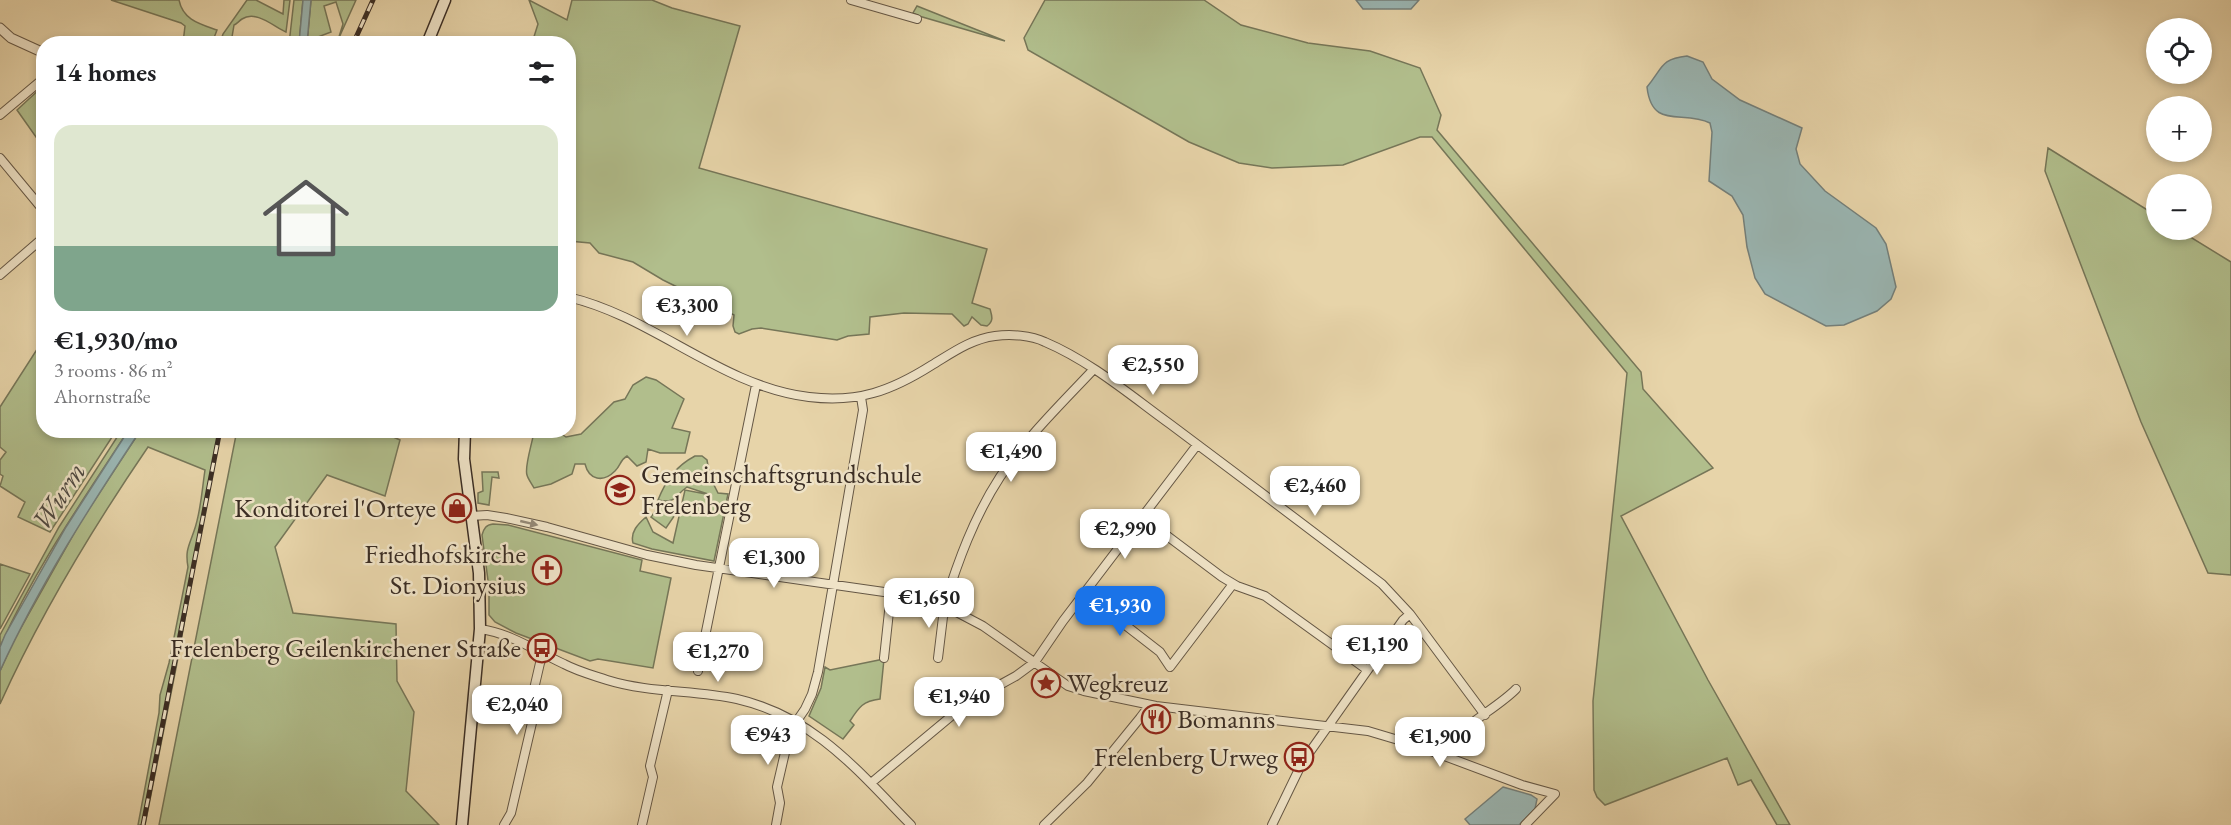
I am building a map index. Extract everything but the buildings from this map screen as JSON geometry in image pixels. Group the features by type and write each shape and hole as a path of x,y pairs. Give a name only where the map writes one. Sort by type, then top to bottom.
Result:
{"main road":[{"path":"430,36 445,0"},
{"path":"462,825 480,629 479,573 464,459 465,438"}],"street":[{"path":"851,0 917,19"},
{"path":"0,28 11,38 36,49"},
{"path":"0,115 36,85"},
{"path":"0,158 36,201"},
{"path":"0,274 36,244"},
{"path":"576,300 618,314 699,358 756,385 809,397 861,397 893,387 910,379 958,348 993,336 1024,337 1043,341 1078,358 1383,584 1410,614 1485,715"},
{"path":"938,658 945,607 969,536 999,479 1019,450 1093,370"},
{"path":"698,671 756,385"},
{"path":"776,825 780,804 777,787 789,731 805,709 815,684 863,410 861,397"},
{"path":"872,783 967,703 1027,670 1035,662 1084,593 1197,445"},
{"path":"471,516 487,515 506,518 647,555 719,569 891,594 945,607 983,626 1068,686 1084,691 1147,704 1236,717 1368,731 1442,755 1522,785 1555,794 1525,825"},
{"path":"1142,518 1233,584 1265,596 1366,669"},
{"path":"1084,593 1160,652 1170,667 1233,584"},
{"path":"884,658 891,594"},
{"path":"1272,825 1292,781 1328,725 1366,669 1410,614"},
{"path":"480,629 503,635 567,666 609,680 636,687 737,699 773,710 814,731 872,783 911,825"},
{"path":"504,825 511,813 536,710 531,702 544,654"},
{"path":"1442,755 1445,747 1516,689"},
{"path":"642,825 653,777 650,766 668,690"},
{"path":"1044,825 1087,783 1140,718 1147,704"}],"green space":[{"path":"111,0 179,0 188,17 217,30 215,36 184,36 185,26"},
{"path":"247,0 256,0 283,14 284,0 290,0 286,32 253,16 242,19 234,25 232,36 222,36"},
{"path":"294,0 303,0 300,36 290,36"},
{"path":"311,0 356,0 340,36 343,24 336,2 324,6 331,32 320,36 308,36"},
{"path":"529,0 567,20 572,0 652,0 672,8 740,26 699,168 987,249 972,303 990,309 991,322 987,326 981,325 972,317 964,326 952,314 904,313 870,317 869,334 848,336 837,340 761,328 739,334 735,332 733,326 734,315 663,280 633,262 599,253 590,243 576,242 576,36 534,36 538,24"},
{"path":"1045,0 1204,0 1241,25 1308,43 1370,51 1420,68 1441,115 1437,130 1641,372 1643,389 1713,468 1621,516 1708,680 1790,825 1777,825 1751,780 1738,785 1727,758 1605,805 1597,797 1594,790 1593,701 1627,373 1432,137 1420,137 1343,165 1272,168 1239,163 1189,142 1028,50 1024,38"},
{"path":"917,6 1005,41 919,16 913,13"},
{"path":"36,92 36,137 17,110"},
{"path":"2048,148 2146,209 2146,240 2195,240 2231,262 2231,575 2208,573 2141,422 2045,171"},
{"path":"36,351 36,438 111,438 50,532 18,517 25,502 0,486 3,476 0,474 0,460 6,452 0,447 0,407"},
{"path":"646,377 656,380 684,399 672,428 690,432 685,453 660,453 648,449 646,462 637,466 627,456 615,471 601,478 590,474 585,464 575,464 572,474 551,484 534,488 526,471 533,438 576,438 576,435 581,434 614,402 625,399 633,385"},
{"path":"116,438 123,438 28,590 0,647 0,635 59,527"},
{"path":"135,438 218,438 145,825 138,825 159,713 160,695 169,663 188,567 187,552 198,516 205,470 148,447 68,572 0,704 0,671 13,642 81,521"},
{"path":"235,438 396,438 400,440 385,496 327,475 275,547 293,613 396,624 397,681 414,712 406,791 439,825 159,825"},
{"path":"695,456 702,456 707,460 710,477 718,493 728,494 714,561 633,543 634,532 646,517 653,532 673,543 685,490 711,495 687,487 672,500 658,500 672,474"},
{"path":"482,472 498,472 499,478 492,477 489,505 478,503 478,493 483,491"},
{"path":"662,502 677,512 666,528 651,517"},
{"path":"493,524 508,525 642,560 640,571 671,578 653,668 598,659 590,661 516,633 495,622 489,615 489,588 482,535 486,527"},
{"path":"0,564 30,574 0,629"},
{"path":"884,659 880,699 869,701 859,708 850,721 854,725 843,739 809,716 821,688 825,667 830,670"}],"water":[{"path":"303,0 311,0 308,36 300,36"},
{"path":"1356,0 1419,0 1411,9 1363,9"},
{"path":"1687,56 1703,62 1712,79 1740,100 1802,128 1796,149 1800,164 1825,191 1876,228 1886,244 1896,287 1891,299 1877,311 1844,325 1826,326 1765,294 1755,278 1747,247 1743,215 1732,196 1709,181 1712,132 1710,123 1700,119 1662,114 1650,101 1647,87 1663,66 1672,59"},
{"path":"123,438 135,438 48,578 0,671 0,647 5,635 66,527"},
{"path":"1503,787 1537,799 1535,809 1519,825 1470,825 1465,819"}],"railway":[{"path":"357,36 373,0"},
{"path":"143,825 218,438"}],"place":[{"name":"Gemeinschaftsgrundschule Frelenberg","path":"620,490"},
{"name":"Konditorei l'Orteye","path":"457,508"},
{"name":"Friedhofskirche St. Dionysius","path":"547,570"},
{"name":"Frelenberg Geilenkirchener Straße","path":"542,648"},
{"name":"Wegkreuz","path":"1046,683"},
{"name":"Bomanns","path":"1156,719"},
{"name":"Frelenberg Urweg","path":"1299,757"}],"water label":[{"name":"Wurm","path":"58,496"}]}
